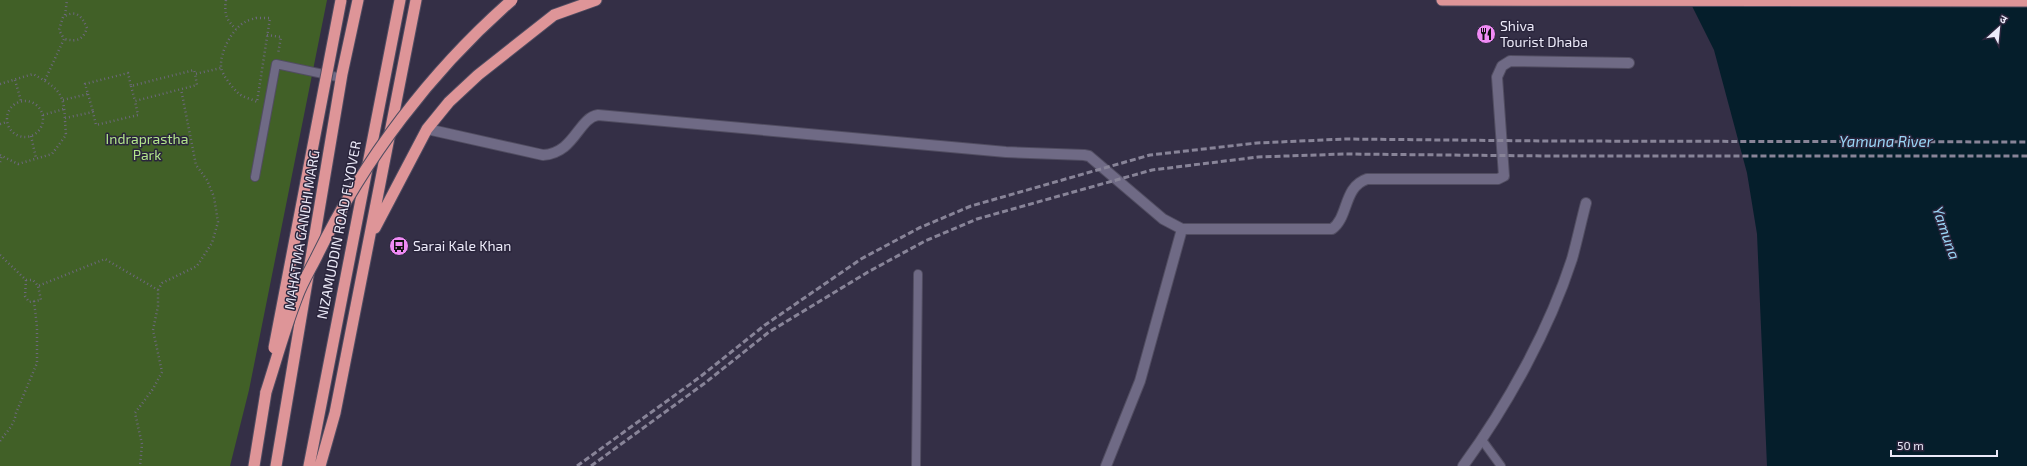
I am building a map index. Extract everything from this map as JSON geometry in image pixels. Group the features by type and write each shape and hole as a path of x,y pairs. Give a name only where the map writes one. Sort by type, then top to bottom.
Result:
{"highway":[{"path":"254,466 266,392 340,0"},
{"name":"MAHATMA GANDHI MARG","path":"276,466 342,78 358,0"},
{"name":"NIZAMUDDIN ROAD FLYOVER","path":"309,466 400,0"},
{"path":"320,466 335,413 416,0"},
{"path":"266,392 297,297 334,220 379,148 430,83 488,21 512,0"},
{"path":"369,239 427,129 449,102 478,75 554,15 596,0"},
{"path":"1442,0 2027,1"}],"street":[{"path":"427,129 543,155 552,154 561,150 590,118 598,115 998,152 1084,155 1089,156 1162,219 1182,229 1332,229 1338,223 1355,186 1360,181 1367,179 1501,178 1505,174 1497,77 1502,66 1510,61 1629,63"},
{"path":"1464,466 1482,440 1535,349 1559,294 1572,258 1586,203"},
{"path":"1106,466 1140,381 1182,229"}],"lane":[{"path":"255,177 276,64 342,78"},
{"path":"916,466 918,274"},
{"path":"1482,440 1501,466"}],"path":[{"path":"64,39 59,30 61,21 65,15 67,0"},
{"path":"226,0 224,10 228,21 236,29"},
{"path":"64,39 79,40 84,36 87,28 83,18 79,14 69,13 65,15"},
{"path":"256,18 270,18 267,35 258,102 239,94 227,80 221,68 222,57 229,40 236,29 244,22 256,18"},
{"path":"267,35 281,37 276,64"},
{"path":"45,80 64,39"},
{"path":"195,74 221,68"},
{"path":"131,86 194,70 197,85 135,101"},
{"path":"128,73 138,115 96,125 88,94 85,84 128,73"},
{"path":"0,84 33,74 45,80 60,92 63,100 66,135 52,154 18,164 1,155 0,162"},
{"path":"15,80 21,101"},
{"path":"140,466 142,444 134,413 153,389 162,372 153,330 158,306 158,290 162,282 197,266 212,242 218,222 214,197 207,180 196,165 181,89"},
{"path":"63,100 88,94"},
{"path":"27,100 41,107 44,120 37,135 23,138 8,129 6,116 13,104 21,101 27,100"},
{"path":"43,115 64,109"},
{"path":"65,118 93,112"},
{"path":"0,124 7,122"},
{"path":"30,136 36,158"},
{"path":"0,255 26,280 33,280 38,286 40,300 29,302 25,296 26,280"},
{"path":"38,286 105,259 158,290"},
{"path":"0,441 10,430 37,364 37,327 34,301"}],"green space":[{"name":"Indraprastha Park","path":"0,0 327,0 249,390 230,466 0,466"}],"water":[{"name":"Yamuna River","path":"1689,0 2027,0 2027,466 1767,466 1757,234 1747,173 1714,50"}],"railway":[{"path":"577,466 700,377 765,325 861,259 919,228 971,206 1150,155 1257,143 1345,139 2027,142"},
{"path":"591,466 705,383 769,332 868,272 925,241 977,219 1152,170 1258,157 1345,154 1549,156 2027,156"}],"place":[{"name":"Shiva Tourist Dhaba","path":"1486,34"},
{"name":"Sarai Kale Khan","path":"399,246"}],"water label":[{"name":"Yamuna","path":"1946,233"}]}
